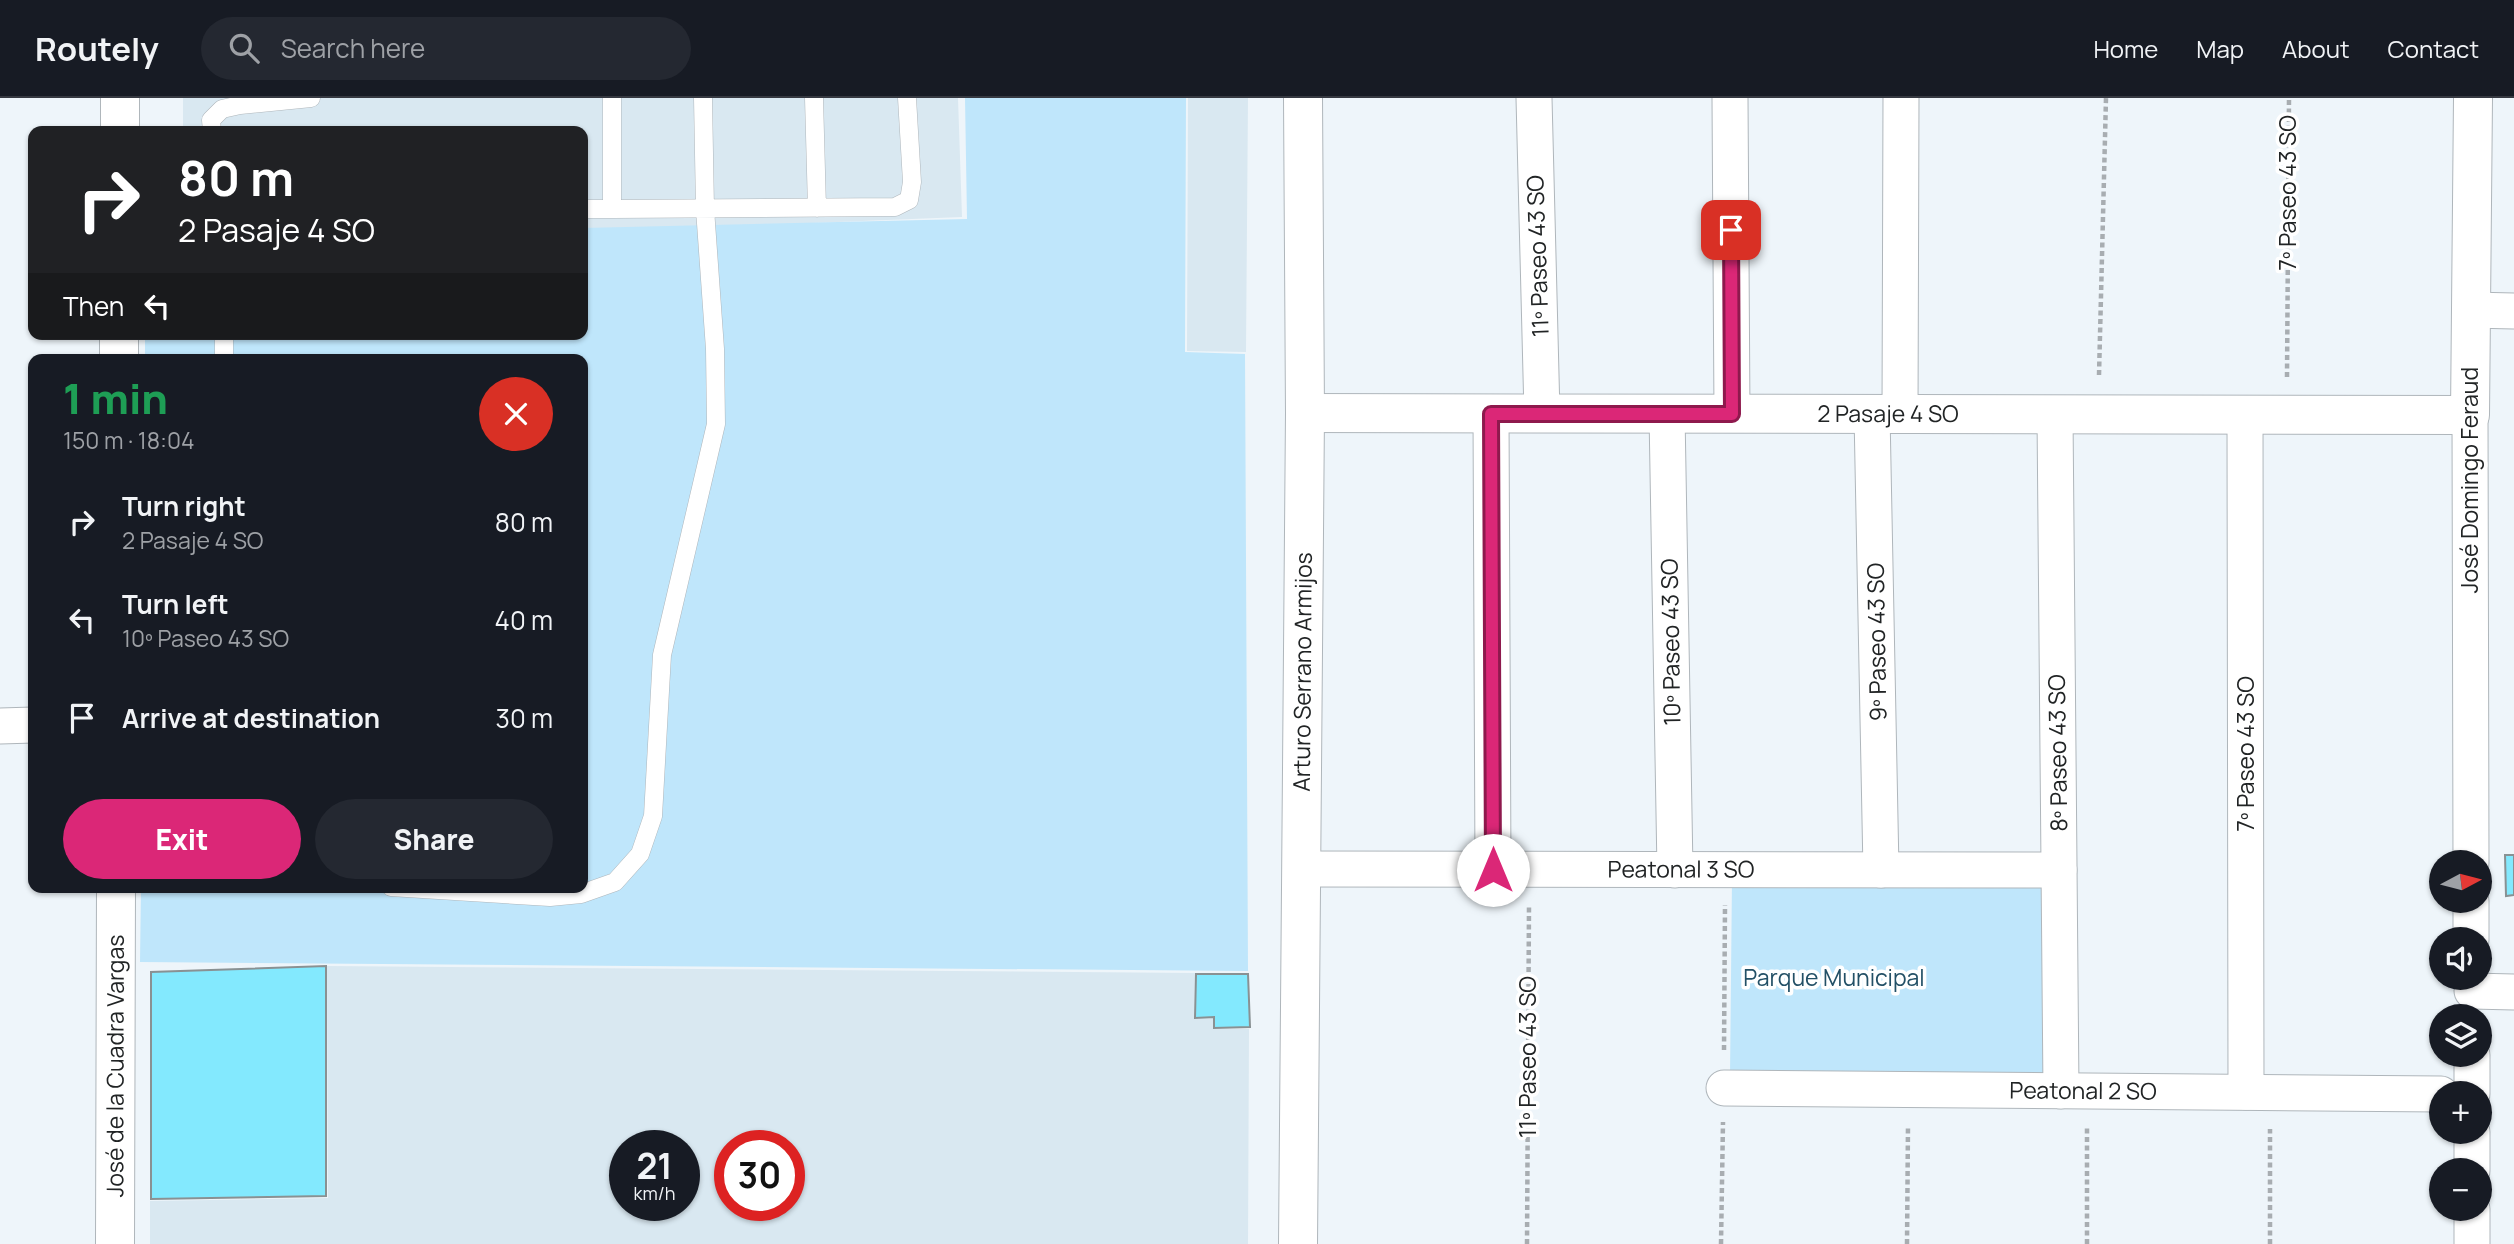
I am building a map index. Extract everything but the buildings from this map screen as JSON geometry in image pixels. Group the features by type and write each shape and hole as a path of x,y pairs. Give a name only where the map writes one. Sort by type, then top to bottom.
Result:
{"street":[{"path":"120,98 120,126"},
{"name":"Arturo Serrano Armijos","path":"1298,1244 1305,414 1303,98"},
{"name":"11º Paseo 43 SO","path":"1534,98 1542,414"},
{"path":"1730,98 1732,414"},
{"name":"9º Paseo 43 SO","path":"1881,870 1886,414 1900,98"},
{"name":"José Domingo Feraud","path":"2471,850 2470,415 2473,98"},
{"path":"2471,310 2514,311"},
{"name":"2 Pasaje 4 SO","path":"1305,414 2470,415"},
{"path":"1491,414 1493,870"},
{"name":"10º Paseo 43 SO","path":"1667,414 1675,870"},
{"name":"8º Paseo 43 SO","path":"2055,415 2059,870 2074,1091"},
{"name":"7º Paseo 43 SO","path":"2245,415 2258,1093"},
{"path":"0,726 28,725"},
{"name":"Peatonal 3 SO","path":"1301,869 2059,870"},
{"name":"José de la Cuadra Vargas","path":"115,1244 116,893"},
{"path":"2472,995 2514,992"},
{"name":"Peatonal 2 SO","path":"1724,1088 2429,1094"},
{"path":"2472,1221 2472,1244"}],"lane":[{"path":"212,126 211,120 222,109 240,104 311,98"},
{"path":"612,98 612,209"},
{"path":"588,892 615,882 640,854 653,816 662,655 716,424 715,349 705,209 703,98"},
{"path":"814,98 817,208"},
{"path":"588,209 895,207 909,200 912,182 907,98"},
{"path":"486,893 550,897 584,893"}],"path":[{"path":"2098,415 2106,98"},
{"name":"7º Paseo 43 SO","path":"2287,415 2289,98"},
{"name":"11º Paseo 43 SO","path":"1527,1244 1529,869"},
{"path":"1907,1244 1908,1089"},
{"path":"2074,1091 2087,1244"},
{"path":"2258,1093 2270,1244"}],"shaded area":[{"path":"183,98 958,98 962,217 588,232 588,126 183,126"},
{"path":"1188,98 1248,98 1246,352 1187,351"},
{"path":"327,966 1195,973 1194,1018 1213,1017 1214,1029 1249,1029 1248,1244 150,1244 150,1201 328,1198"}],"green space":[{"path":"965,98 1186,98 1185,352 1245,354 1248,971 140,962 141,893 588,893 588,354 145,354 145,340 588,340 588,228 967,219"},
{"name":"Parque Municipal","path":"1732,877 2049,878 2052,1082 1730,1078"}],"route":[{"path":"1493,870 1491,414 1732,414 1731,230"}]}
